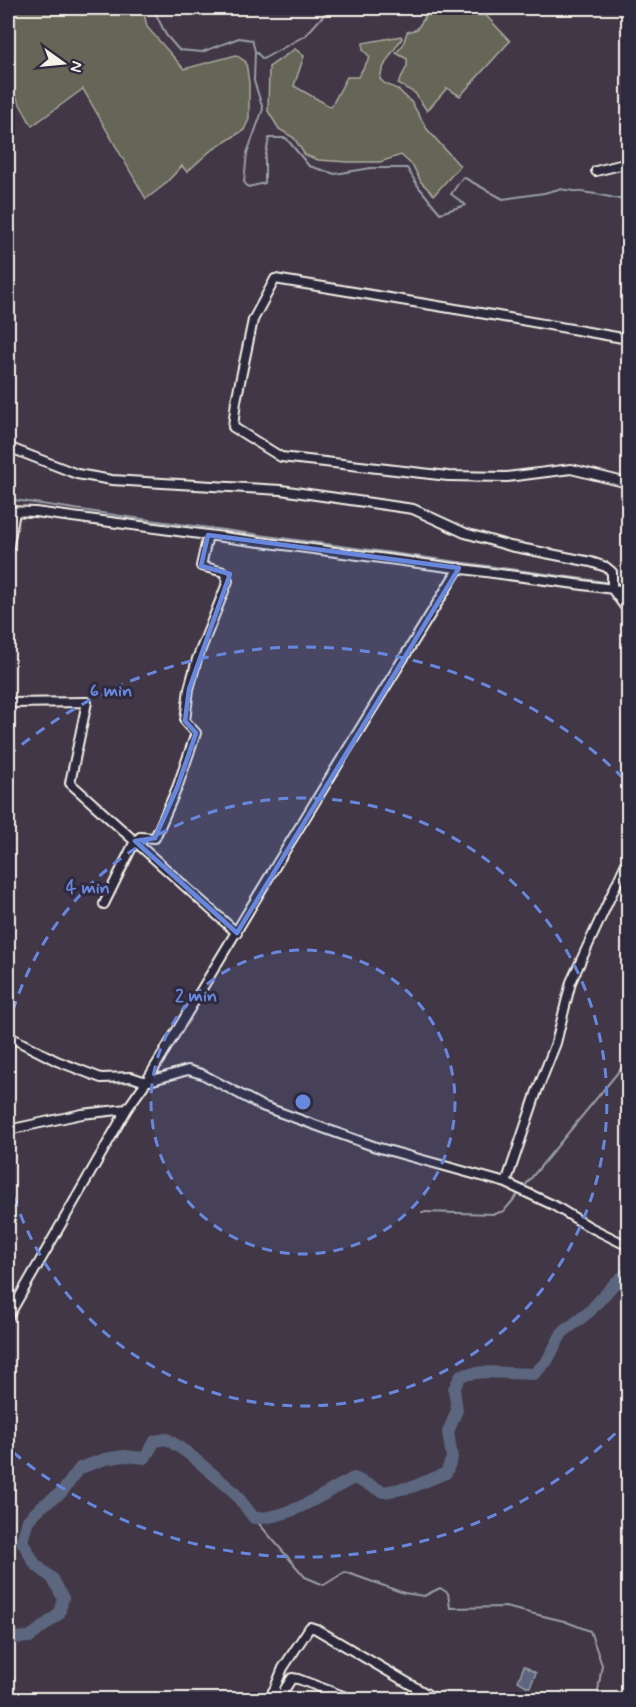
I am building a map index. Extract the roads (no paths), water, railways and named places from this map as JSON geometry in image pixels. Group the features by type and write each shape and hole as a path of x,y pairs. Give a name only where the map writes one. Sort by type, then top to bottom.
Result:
{"street":[{"path":"596,171 628,163"},
{"path":"628,339 274,279 253,320 232,427 280,457 448,476 507,477 571,469 628,483"},
{"path":"8,447 77,474 112,480 281,490 413,509 465,533 510,546 606,567 612,572 612,585 628,611"},
{"path":"8,550 13,511 34,512 459,568 612,585 628,591"},
{"path":"104,904 135,841 140,837 155,838 177,788 196,733 185,721 189,689 197,659 228,581 224,572 201,566 208,535"},
{"path":"8,1317 127,1109 147,1082 278,862 459,568"},
{"path":"8,703 87,702 70,783 237,933"},
{"path":"506,1183 556,1043 571,982 628,859"},
{"path":"8,1036 57,1061 101,1078 131,1077 147,1082 188,1070 202,1074 262,1106 376,1147 506,1183 625,1243 628,1234"},
{"path":"8,1130 82,1114 127,1109"},
{"path":"354,1700 298,1678 292,1678 281,1695 272,1695 283,1668 310,1628 316,1629 437,1700"}],"water":[{"path":"524,1666 536,1673 530,1687 518,1681"}],"waterway":[{"path":"153,8 166,35 179,50 202,52 239,38 252,40 255,51 254,81 263,109 247,153 244,182 248,187 265,183 265,159 269,138 286,138 309,166 335,174 371,168 407,168 440,213 466,205 451,194 463,177 503,199 559,189 628,201"},
{"path":"256,52 263,59 306,35 330,8"},
{"path":"8,499 628,585"},
{"path":"8,513 10,499"},
{"path":"523,1188 628,1060"},
{"path":"422,1212 494,1214 504,1211 520,1192"},
{"path":"8,1638 30,1637 59,1614 63,1598 53,1579 35,1564 22,1541 28,1520 62,1492 80,1468 105,1459 124,1456 145,1458 155,1441 167,1439 189,1454 233,1491 254,1518 294,1510 354,1478 384,1492 412,1487 446,1473 452,1458 448,1432 457,1410 454,1389 461,1375 484,1372 534,1374 547,1361 562,1333 589,1312 628,1272"},
{"path":"254,1518 305,1577 324,1585 345,1572 404,1593 424,1596 440,1588 448,1593 450,1608 505,1607 564,1621 590,1631 602,1665 598,1691 602,1700"}]}
